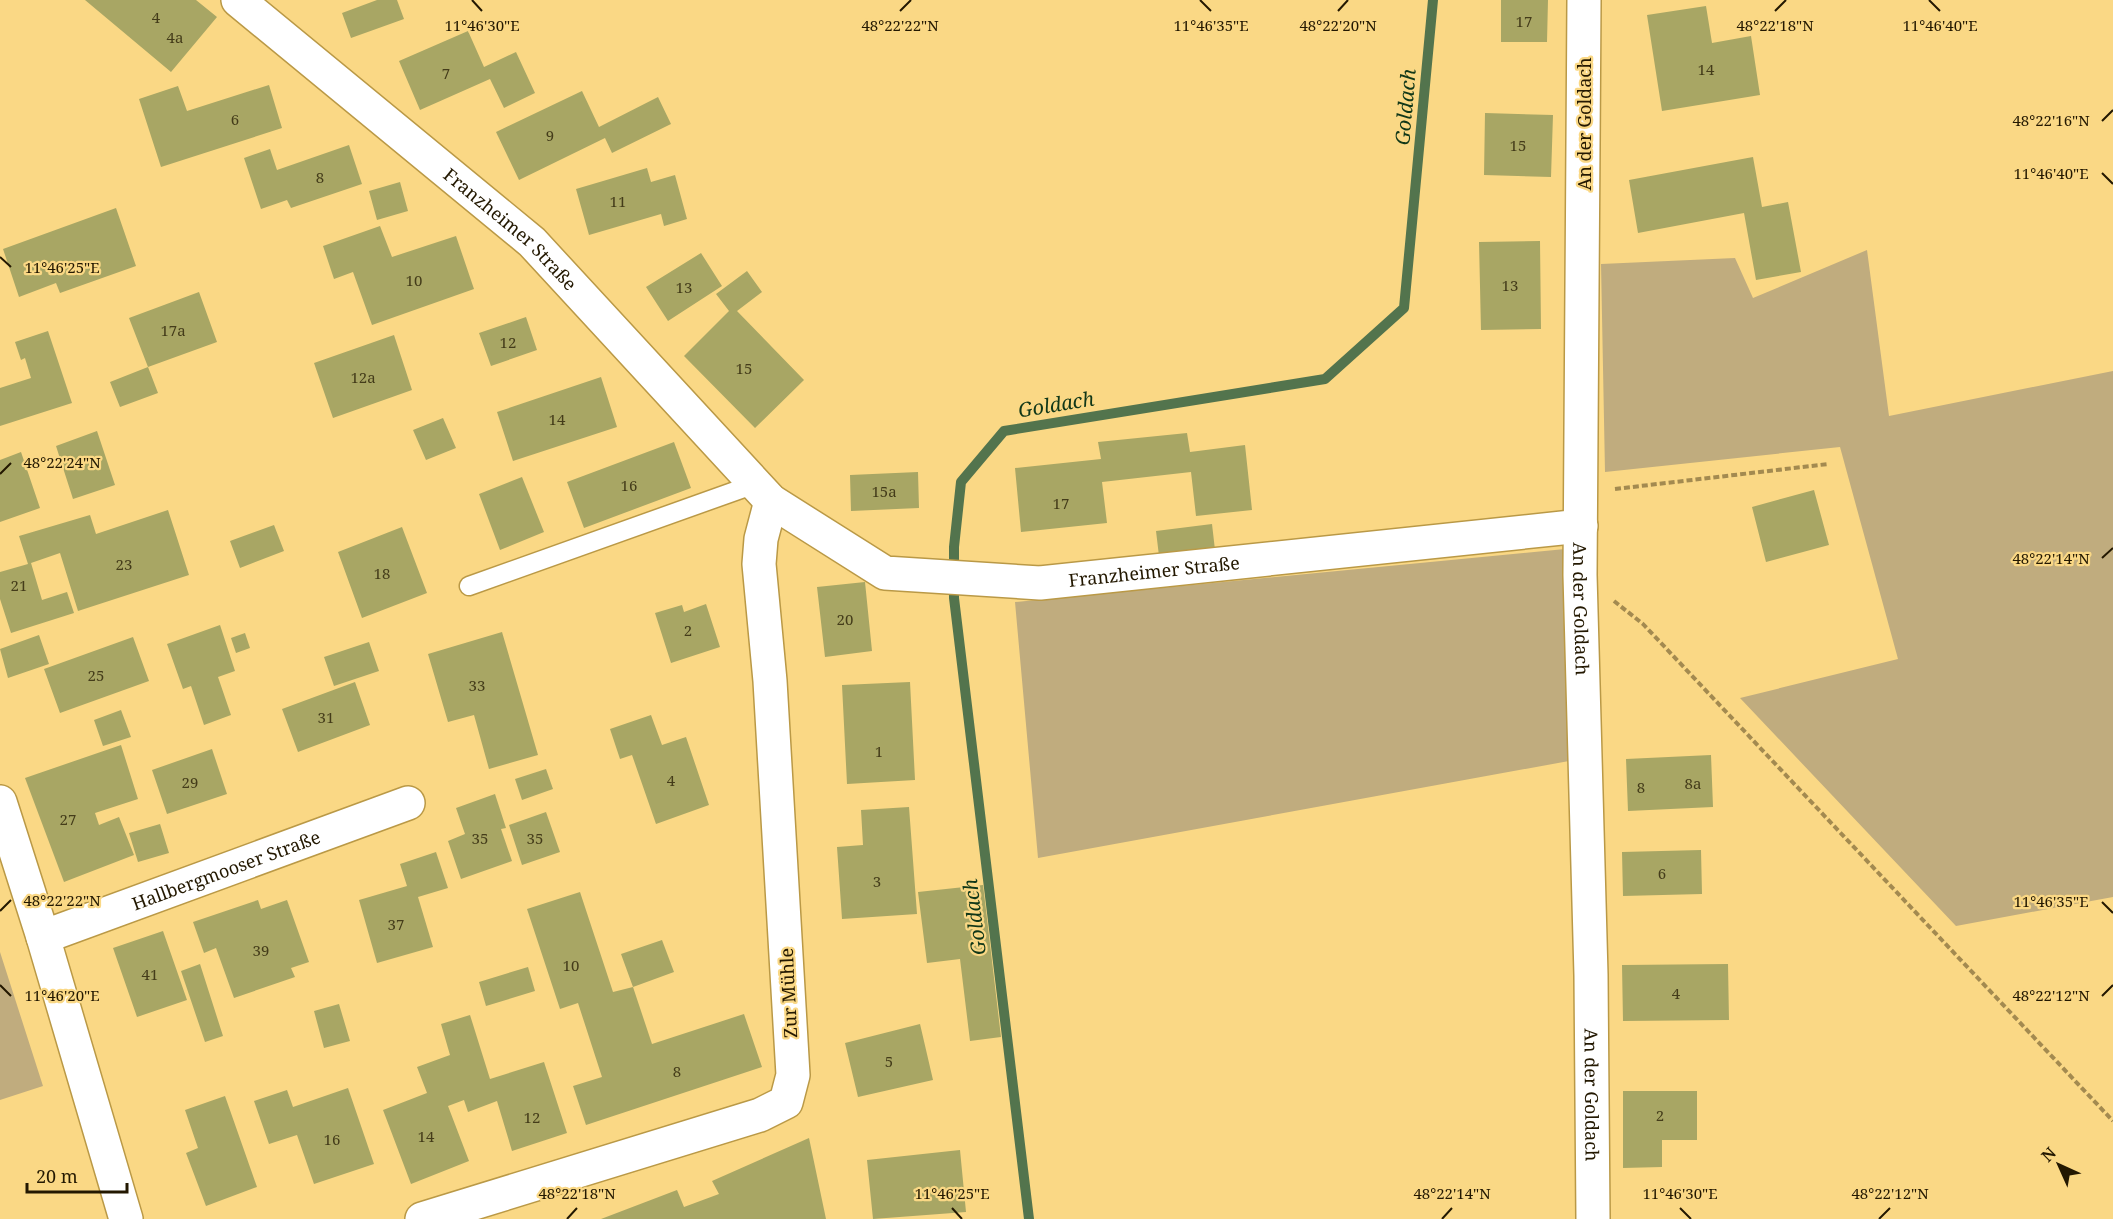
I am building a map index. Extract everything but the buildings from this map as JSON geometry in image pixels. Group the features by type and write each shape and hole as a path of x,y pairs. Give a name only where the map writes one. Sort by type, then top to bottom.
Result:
{"street":[{"name":"Franzheimer Straße","path":"238,0 532,242 763,493 885,573 1040,583 1581,526"},
{"name":"An der Goldach","path":"1584,0 1580,575 1591,975 1593,1219"},
{"name":"Zur Mühle","path":"422,1219 760,1115 786,1102 793,1075 770,681 759,564 763,493"},
{"path":"0,801 44,937 126,1219"},
{"name":"Hallbergmooser Straße","path":"44,937 408,803"}],"lane":[{"path":"469,586 763,493"}],"path":[{"path":"1581,493 1828,464"},
{"path":"1580,575 1643,624 2113,1121"}],"shaded area":[{"path":"1867,250 1889,416 2113,371 2113,897 1956,926 1740,698 1898,659 1840,447 1605,472 1601,264 1735,258 1753,298"},
{"path":"1565,549 1569,761 1038,858 1015,602"},
{"path":"0,952 43,1086 0,1100"}],"waterway":[{"name":"Goldach","path":"1029,1219 954,598 954,547 961,482 1004,431 1325,379 1404,308 1433,0"}]}
